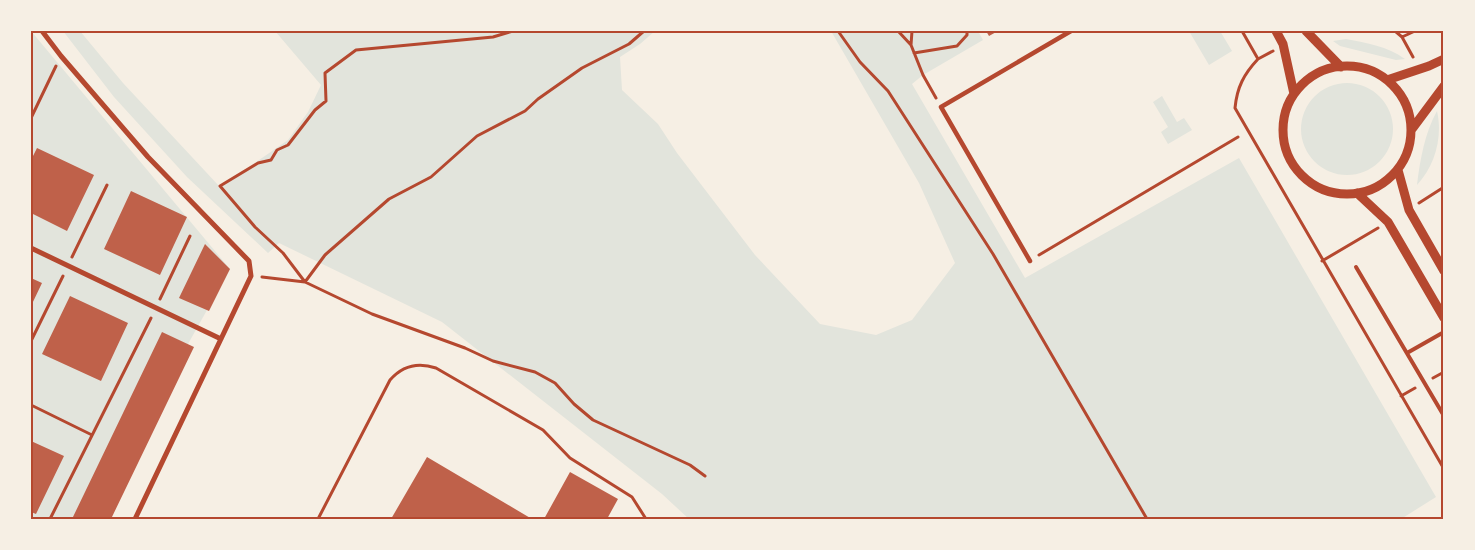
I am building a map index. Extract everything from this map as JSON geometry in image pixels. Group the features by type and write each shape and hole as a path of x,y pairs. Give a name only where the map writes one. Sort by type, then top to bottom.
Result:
{"street":[{"path":"42,31 61,56 148,157 249,261 251,276 135,519"},
{"path":"1030,261 941,107 1071,31"},
{"path":"1276,31 1283,44 1294,94"},
{"path":"1306,31 1341,67"},
{"path":"1387,80 1444,59"},
{"path":"1341,67 1357,67 1373,71 1387,80 1400,93 1408,111 1412,129 1408,151 1398,170 1387,181 1373,189 1357,193 1336,193 1316,186 1300,173 1288,155 1283,134 1286,113 1294,94 1307,81 1323,71 1341,67"},
{"path":"1412,129 1444,86"},
{"path":"1398,170 1409,210 1444,271"},
{"path":"1357,193 1388,222 1444,318"},
{"path":"31,248 221,339"}],"lane":[{"path":"1356,267 1444,416"},
{"path":"1407,353 1444,332"}],"path":[{"path":"305,282 282,253 255,227 220,186 258,163 271,160 277,150 288,145 315,110 326,101 325,72 356,50 493,36 513,31"},
{"path":"305,282 324,255 389,199 431,177 477,136 525,111 538,99 582,68 629,44 644,31"},
{"path":"838,31 860,62 888,90 993,254 1148,519"},
{"path":"898,31 910,45 923,75 941,107"},
{"path":"910,45 912,31"},
{"path":"914,53 957,46 967,35 967,31"},
{"path":"1242,31 1258,59 1244,74 1239,86 1235,108 1444,469"},
{"path":"1402,37 1415,31"},
{"path":"31,118 61,56"},
{"path":"1030,261 1238,137"},
{"path":"31,341 107,185"},
{"path":"50,519 190,236"},
{"path":"251,276 305,282 372,314 493,360 535,372 555,383 592,420 690,464 705,476"},
{"path":"318,519 390,380 404,368 420,364 436,368 543,430 570,458 632,497 646,519"},
{"path":"31,405 92,435"}],"shaded area":[{"path":"31,31 230,269 90,519 31,519"},
{"path":"63,31 80,31 123,83 219,186 288,140 308,112 321,85 275,31 655,31 620,57 622,90 658,124 677,153 755,255 820,324 876,335 912,320 955,263 919,183 831,31 978,31 983,40 923,75 912,84 1025,278 1239,158 1436,497 1401,519 689,519 662,494 442,322 279,243 268,253 187,177 114,97"},
{"path":"1189,31 1220,31 1232,51 1209,65"},
{"path":"1346,39 1384,48 1405,59 1396,60 1340,46 1333,41"},
{"path":"1347,83 1365,86 1380,96 1390,111 1393,129 1390,147 1380,162 1365,172 1347,175 1329,172 1314,162 1304,147 1301,129 1304,111 1314,96 1329,86"},
{"path":"1162,96 1177,122 1184,118 1192,130 1168,144 1161,132 1168,127 1153,102"},
{"path":"1437,111 1439,131 1436,151 1429,169 1417,185 1424,146 1429,128"}],"building":[{"path":"986,31 998,31 989,36"},
{"path":"37,148 94,175 67,231 31,213 31,160"},
{"path":"131,191 187,217 160,275 104,249"},
{"path":"205,244 230,269 209,311 179,298"},
{"path":"31,278 42,283 31,306"},
{"path":"70,296 128,323 101,381 42,354"},
{"path":"162,332 194,347 111,519 72,519"},
{"path":"31,441 64,456 36,514 31,512"},
{"path":"427,457 532,519 391,519"},
{"path":"570,472 618,499 607,519 544,519"}]}
